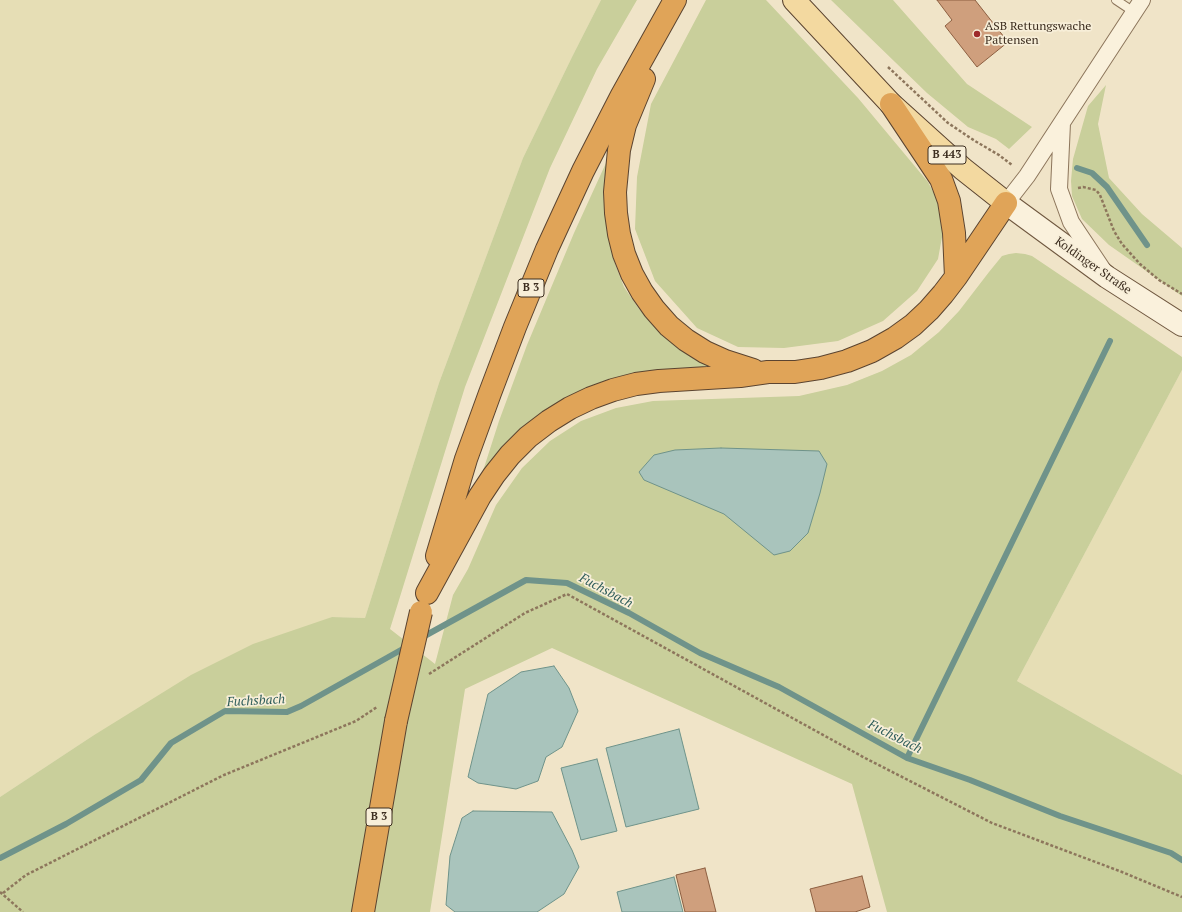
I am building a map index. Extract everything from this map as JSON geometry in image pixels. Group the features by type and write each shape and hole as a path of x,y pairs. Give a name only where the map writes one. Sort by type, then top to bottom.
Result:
{"highway":[{"name":"B 3","path":"363,912 396,721 424,602 472,444 506,349 541,263 583,171 625,88 675,0"},
{"path":"681,0 652,62 622,137 619,150 615,192 619,234 624,254 632,274 646,298 669,326 686,340 705,352 746,368 768,372"},
{"path":"891,104 941,179 949,201 954,233 956,277"},
{"path":"424,602 480,496 494,475 515,450 548,421 591,398 636,384 659,381 740,376 768,372 795,372 821,368 847,361 872,351 895,338 913,325 929,310 956,277 1006,204"}],"main road":[{"name":"B 443","path":"794,0 891,104 963,169 1006,204"}],"street":[{"path":"1006,204 1027,176 1138,6"},
{"path":"1062,123 1059,190 1071,222 1107,277"},
{"name":"Koldinger Straße","path":"1006,204 1107,277 1182,325"}],"lane":[{"path":"1116,0 1138,6"}],"path":[{"path":"887,66 948,123 987,148"},
{"path":"1100,195 1114,231 1122,244 1140,264 1159,280 1182,294"},
{"path":"427,675 525,613 567,594 865,758 992,823 1182,896"},
{"path":"23,912 1,892 26,875 224,775 356,721 382,704"}],"shaded area":[{"path":"0,0 601,0 523,158 439,383 365,618 332,617 91,737 0,797"},
{"path":"1182,370 1182,775 1017,681"}],"green space":[{"path":"601,0 637,0 597,69 550,168 465,387 390,629 435,664 453,595 468,569 496,505 522,468 550,441 581,421 616,408 653,401 799,396 847,385 882,371 911,355 939,332 959,311 1002,256 1016,253 1032,256 1182,357 1182,370 1017,681 1182,775 1182,912 887,912 852,784 552,648 465,689 430,912 0,912 0,797 91,737 191,675 253,644 332,617 365,618 439,383 523,158"},
{"path":"706,0 766,0 858,98 928,182 938,201 944,226 938,259 917,291 883,321 838,341 784,348 738,347 697,328 655,281 635,229 637,177 651,104"},
{"path":"831,0 893,0 967,84 1032,127 1009,149 996,139 968,127 927,93"},
{"path":"1106,85 1098,124 1109,178 1142,214 1182,248 1182,296 1109,245 1082,219 1072,196 1071,181 1073,159 1088,106"},
{"path":"611,152 606,214 608,236 615,264 624,287 639,309 661,332 721,366 608,381 569,396 534,418 501,449 482,474 499,421 527,345 574,233"}],"water":[{"path":"721,448 819,451 827,464 820,493 808,533 790,551 774,555 724,514 644,480 639,472 654,455 675,450"},
{"path":"554,666 569,688 578,711 562,747 546,757 538,781 516,789 478,783 468,777 488,694 521,672"},
{"path":"679,729 699,809 626,827 606,748"},
{"path":"597,759 617,831 581,840 561,768"},
{"path":"473,811 552,812 572,850 579,867 564,894 537,912 455,912 446,905 450,856 462,818"},
{"path":"674,877 683,912 622,912 617,892"}],"building":[{"name":"ASB Rettungswache Pattensen","path":"937,0 975,0 1008,42 977,67 945,26 952,20"},
{"path":"705,868 716,912 685,912 676,875"},
{"path":"862,876 870,907 855,912 816,912 810,889"}],"waterway":[{"path":"1077,168 1092,173 1107,187 1147,245"},
{"path":"907,758 1110,341"},
{"name":"Fuchsbach","path":"421,638 526,580 567,583 629,613 700,653 779,687 907,758 970,780 1060,816 1171,853 1182,860"},
{"name":"Fuchsbach","path":"0,858 66,824 141,780 171,743 225,711 287,712 301,706 408,646"}],"place":[{"name":"ASB Rettungswache Pattensen","path":"977,34"}]}
